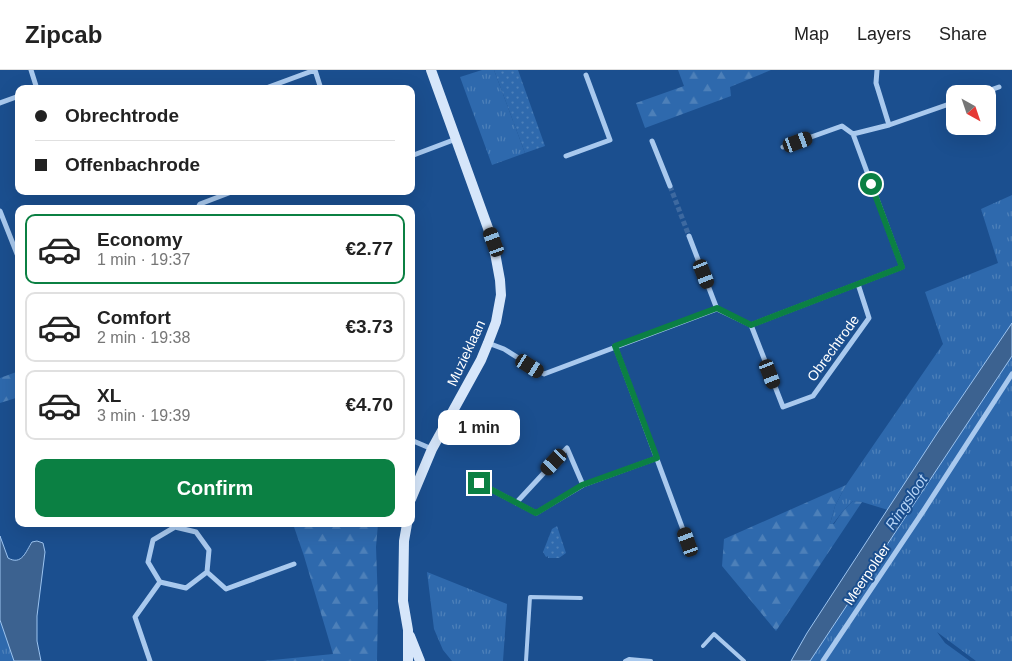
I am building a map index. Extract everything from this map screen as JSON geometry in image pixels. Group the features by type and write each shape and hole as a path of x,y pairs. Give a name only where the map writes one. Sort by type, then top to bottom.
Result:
{"street":[{"path":"32,70 36,85"},
{"path":"274,85 315,70 320,85"},
{"name":"Muzieklaan","path":"415,489 432,449 481,360 496,322 501,295 494,242 431,70"},
{"path":"877,70 876,83 889,125"},
{"path":"566,156 610,140 586,75"},
{"path":"0,103 15,97"},
{"path":"853,134 889,125 946,105"},
{"path":"689,236 717,308 751,325 902,267 853,134 842,126 783,147"},
{"path":"415,154 456,139"},
{"path":"652,141 670,186"},
{"path":"199,205 224,195"},
{"path":"0,212 15,249"},
{"name":"Obrechtrode","path":"751,325 783,407 813,396 870,318 858,284"},
{"path":"488,343 504,349 544,374 717,308"},
{"path":"615,346 688,542"},
{"name":"Meerpolder","path":"823,661 1012,374"},
{"path":"415,442 432,449"},
{"path":"516,503 567,448 582,485"},
{"path":"479,483 536,513 582,485 657,458"},
{"path":"171,527 153,540 148,562 160,582 186,588 207,572 209,550 196,532 180,527"},
{"path":"406,527 404,540 403,601 408,630 408,661"},
{"path":"207,572 226,589 294,564"},
{"path":"150,661 135,617 160,582"},
{"path":"408,630 420,661"}],"lane":[{"path":"526,661 530,597 581,598"},
{"path":"703,646 714,634 744,661"},
{"path":"625,661 629,659 651,661"}],"green space":[{"path":"482,70 494,70 525,153 492,165 460,77"},
{"path":"494,70 518,70 545,146 525,153"},
{"path":"678,70 771,70 730,87 731,96 645,128 636,103 684,86"},
{"path":"1012,195 1012,323 888,510 853,501 833,524 830,524 835,506 846,485 943,344 925,292 998,263 981,209"},
{"path":"1012,356 1012,661 976,661 937,632 945,643 970,661 810,661"},
{"path":"15,372 15,398 0,403 0,378"},
{"path":"846,485 835,506 830,524 834,524 853,501 862,502 776,631 722,566 724,539"},
{"path":"557,526 566,553 559,558 548,558 543,552 552,529"},
{"path":"294,527 378,527 376,547 378,603 377,661 263,661 333,654"},
{"path":"427,572 507,604 503,661 452,661 443,650 434,629"},
{"path":"0,620 14,661 0,661"}],"water":[{"name":"Ringsloot","path":"1012,323 1012,356 810,661 791,661 807,633 938,432"},
{"path":"0,536 8,558 13,560 20,559 32,542 43,543 45,552 37,616 37,641 41,661 14,661 0,620"}],"tunnel":[{"path":"670,186 689,236"}],"route":[{"path":"479,483 536,513 582,485 657,458 615,346 717,308 751,325 902,267 871,184"}]}
